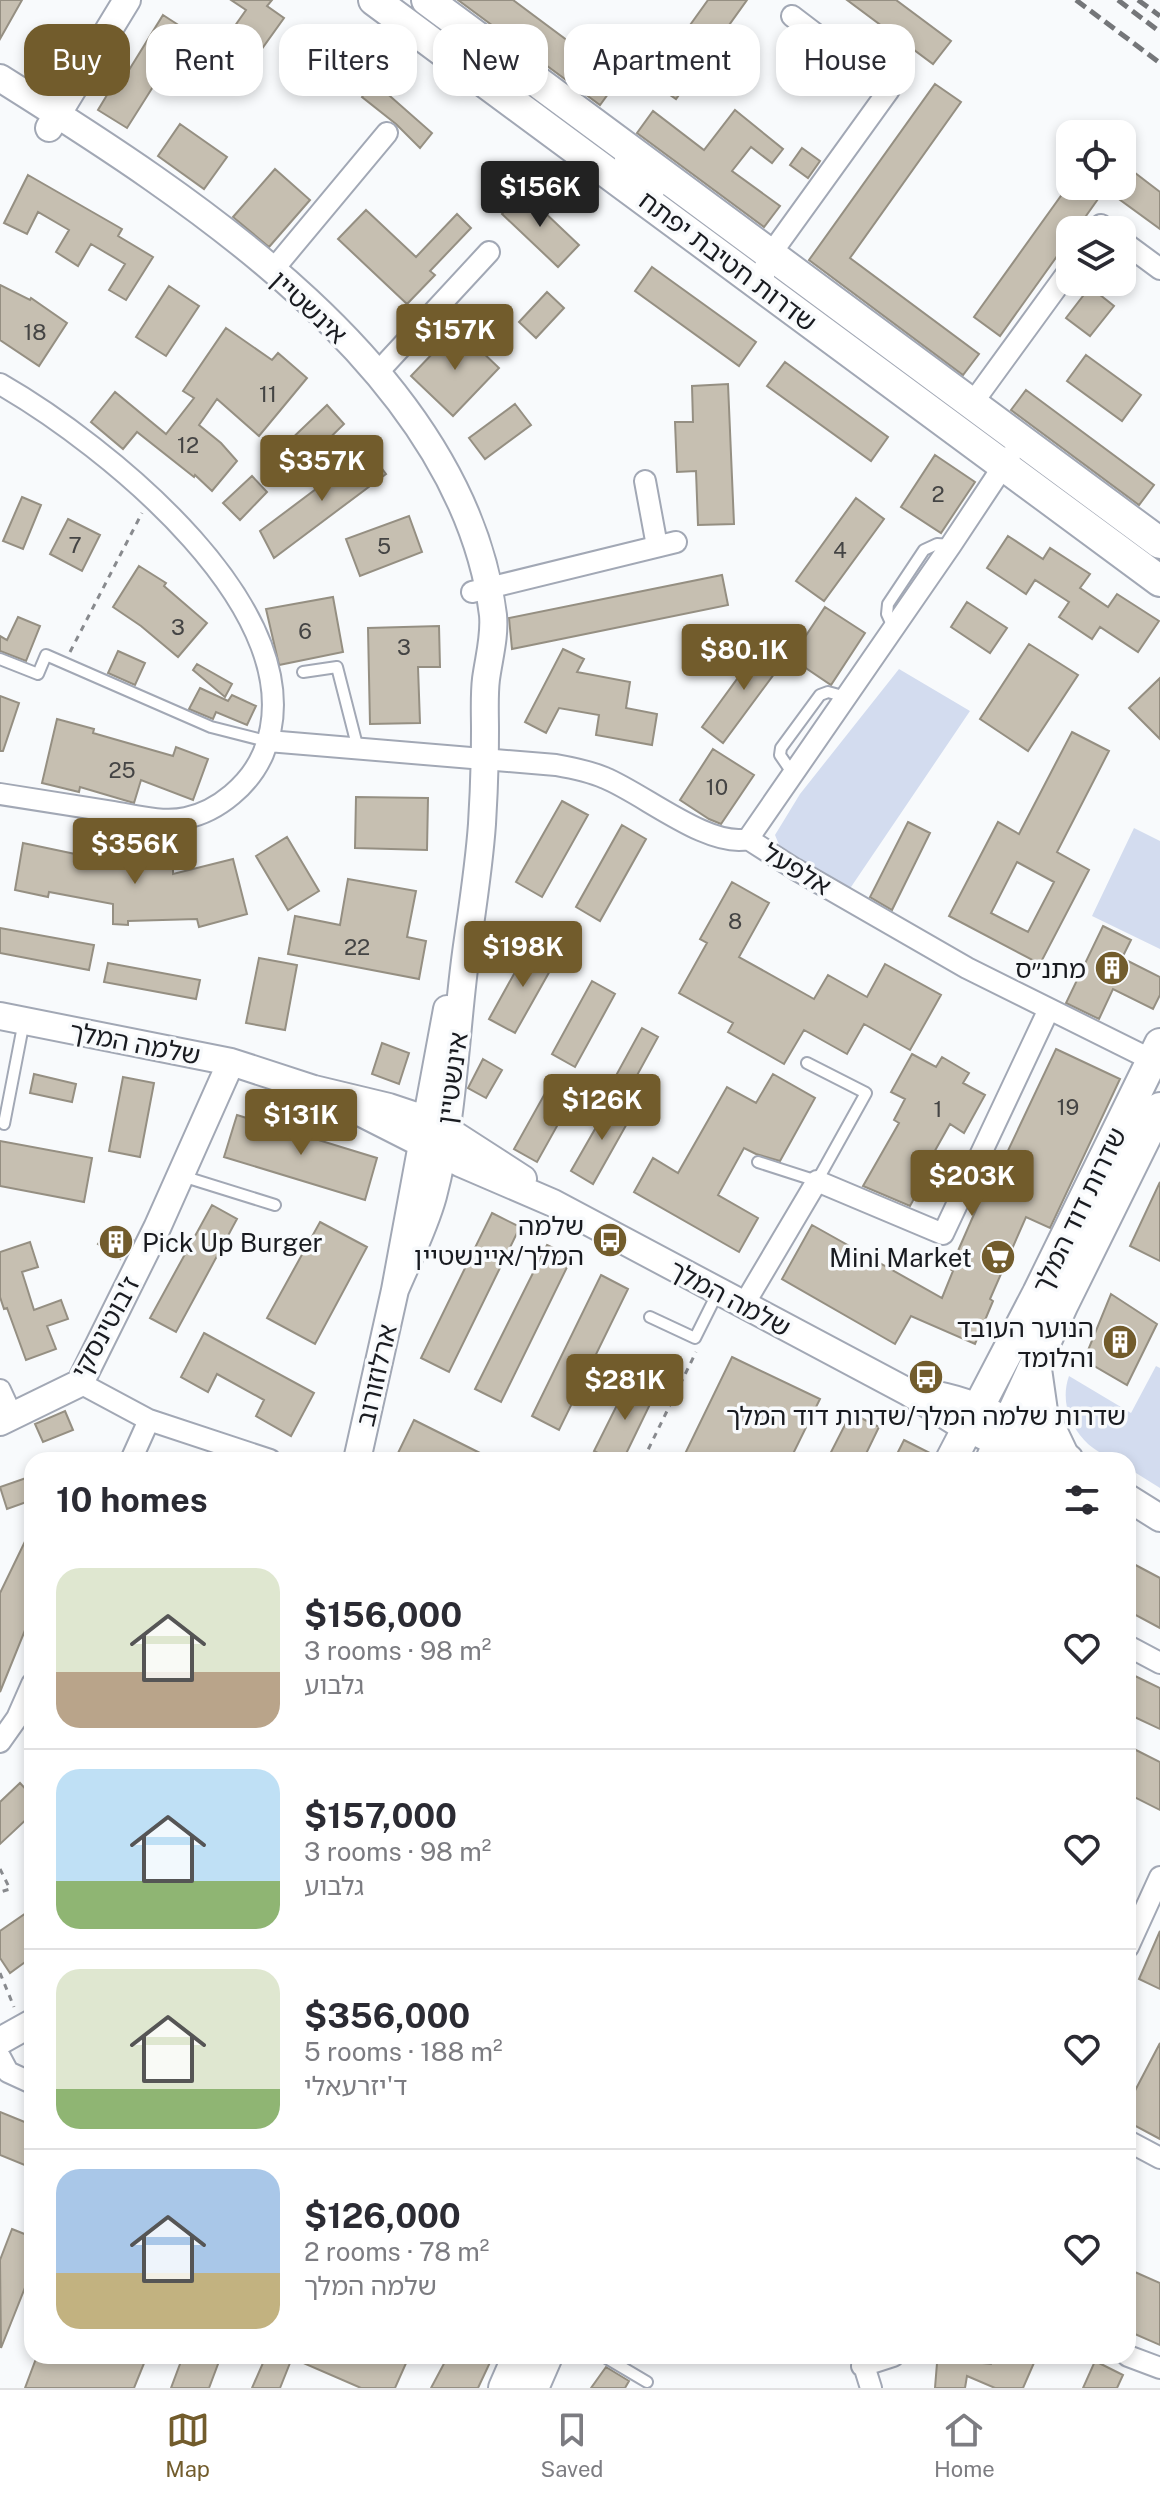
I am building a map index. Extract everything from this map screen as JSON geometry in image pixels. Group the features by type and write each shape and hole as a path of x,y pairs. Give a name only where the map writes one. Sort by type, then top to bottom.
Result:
{"main road":[{"name":"שדרות חטיבת יפתח","path":"374,0 777,290 956,414 1011,434"},
{"name":"שדרות חטיבת יפתח","path":"427,0 594,124 760,255 956,414 1005,465"},
{"path":"1011,434 1160,543"},
{"path":"1005,465 1160,581"},
{"name":"שדרות דוד המלך","path":"955,1452 1156,1073"},
{"name":"שדרות דוד המלך","path":"1000,1442 1063,1304 1156,1073"},
{"path":"1035,1366 1042,1411 1065,1452"},
{"path":"504,2388 514,2364"},
{"path":"533,2388 544,2364"}],"street":[{"path":"53,121 127,0"},
{"path":"777,290 764,269 760,255 889,90 792,16"},
{"name":"אינשטיין","path":"0,78 255,276 367,385 394,417 442,494 480,590 493,634 486,680 485,761 476,882 456,1058 434,1138"},
{"name":"אינשטיין","path":"0,98 53,121 147,174 272,271 378,372 444,466 468,518 480,590"},
{"path":"272,271 387,133"},
{"path":"1136,251 1160,269"},
{"path":"378,372 489,252"},
{"path":"956,414 1056,287"},
{"path":"0,384 89,443 179,525 218,571 244,609 260,640 269,677 271,716 268,741 259,763 232,795 203,813 186,818 146,817 0,794"},
{"path":"748,839 1005,465 1011,452 1011,434"},
{"path":"480,590 667,544 645,481"},
{"name":"אלפעל","path":"268,741 556,765 581,770 634,792 712,837 736,842 748,839 967,968 1049,1009 1156,1073"},
{"path":"743,1306 817,1181 943,1234 1049,1009"},
{"name":"שלמה המלך","path":"12,1018 231,1062 314,1089 434,1138 490,1156 553,1203 743,1306 908,1392 973,1418 1000,1442 1045,1452"},
{"name":"ז'בוטינסקי","path":"6,1419 80,1383 181,1175 231,1062"},
{"name":"ארלוזורוב","path":"359,1452 395,1290 428,1212 434,1138"},
{"path":"80,1383 149,1420 246,1452"},
{"path":"0,1390 6,1419"},
{"path":"135,1452 149,1420"},
{"path":"1136,1504 1160,1518"},
{"path":"1136,1650 1160,1663"},
{"path":"0,1742 24,1702"},
{"path":"1136,1930 1160,1877"},
{"path":"0,2057 8,2072 24,2079"},
{"path":"1136,2145 1160,2158"},
{"path":"1136,2359 1160,2368"},
{"path":"863,2364 871,2388"}],"lane":[{"path":"594,124 624,164 670,201"},
{"path":"0,659 38,674 46,655 211,727 268,741"},
{"path":"303,672 337,667 358,749"},
{"path":"4,1124 12,1018"},
{"path":"758,1162 817,1181 866,1093 807,1063"},
{"path":"181,1175 275,1205"},
{"path":"1038,1293 1092,1210"},
{"path":"650,1317 695,1338 718,1292"},
{"path":"617,2364 647,2382"}],"path":[{"path":"64,663 150,497"},
{"path":"647,1452 697,1350"},
{"path":"0,1869 10,1889 0,1892"},
{"path":"0,1973 18,2031"}],"shaded area":[{"path":"899,669 970,711 849,890 789,854 780,847 775,835 800,794"},
{"path":"1134,828 1160,841 1160,949 1092,916"},
{"path":"1156,1366 1160,1368 1160,1488 1136,1473 1136,1452 1100,1452 1078,1432 1067,1405 1069,1376 1131,1413"}],"building":[{"path":"0,0 22,0 0,39"},
{"path":"231,0 272,0 267,6 284,18 263,47 263,24 236,24 246,10"},
{"path":"458,0 513,0 545,24 490,24"},
{"path":"708,0 747,0 730,24 691,24"},
{"path":"847,0 896,0 951,41 933,64 915,51 915,24 879,24"},
{"path":"163,15 177,24 157,24"},
{"path":"548,26 564,38 564,78 548,67"},
{"path":"146,43 147,96 127,128 98,110 106,96 130,96 130,68"},
{"path":"935,84 961,102 850,258 979,354 963,375 809,260"},
{"path":"390,96 432,133 420,148 362,97"},
{"path":"588,96 607,96 600,105"},
{"path":"735,110 783,149 772,163 751,147 732,171 780,206 764,227 637,133 653,111 704,150"},
{"path":"180,124 227,157 204,189 158,156"},
{"path":"802,148 820,161 808,178 790,165"},
{"path":"275,169 310,200 269,247 233,217"},
{"path":"1136,174 1160,192 1160,229 1120,200 1136,200"},
{"path":"28,175 122,229 118,236 153,257 126,300 109,290 125,264 91,244 78,266 56,252 69,230 38,212 27,234 4,223"},
{"path":"522,191 579,245 558,267 502,214"},
{"path":"1058,200 1097,200 1086,216 1056,216 1056,258 1000,336 974,317"},
{"path":"366,210 416,257 457,214 471,228 430,271 435,275 407,304 338,239"},
{"path":"652,267 756,342 739,366 635,291"},
{"path":"0,285 31,298 67,323 39,366 0,340"},
{"path":"169,286 199,306 166,356 136,337"},
{"path":"547,292 564,308 536,338 519,322"},
{"path":"1083,296 1101,296 1114,306 1090,336 1066,318"},
{"path":"226,328 272,360 278,353 307,378 259,436 217,399 199,425 237,461 212,491 137,432 123,449 91,422 115,392 166,434 194,398 183,391"},
{"path":"457,328 499,368 453,416 411,376"},
{"path":"1086,355 1141,395 1122,421 1067,381"},
{"path":"785,362 888,437 871,461 767,386"},
{"path":"728,384 734,524 698,525 696,471 677,472 675,422 693,422 692,386"},
{"path":"1026,390 1154,485 1139,505 1011,410"},
{"path":"515,404 531,425 485,459 469,438"},
{"path":"327,405 344,424 302,465 284,446"},
{"path":"368,450 386,474 274,558 260,531"},
{"path":"935,455 975,482 941,533 901,507"},
{"path":"252,476 267,492 240,520 223,503"},
{"path":"22,497 41,505 23,549 3,541"},
{"path":"856,498 884,519 824,601 796,581"},
{"path":"409,516 422,552 360,576 346,539"},
{"path":"68,519 100,535 82,571 50,554"},
{"path":"1008,536 1043,559 1050,548 1090,574 1080,588 1108,607 1117,594 1159,621 1138,652 1100,627 1092,639 1059,617 1069,602 1035,580 1026,594 987,568"},
{"path":"139,566 166,583 164,586 207,623 178,657 113,607"},
{"path":"722,575 728,605 512,649 509,618"},
{"path":"333,597 343,652 279,665 266,609"},
{"path":"967,602 1007,628 990,653 951,627"},
{"path":"825,607 865,633 831,685 791,658"},
{"path":"18,617 40,626 26,661 0,651 0,636 7,640"},
{"path":"439,626 440,667 418,667 420,723 370,724 368,628"},
{"path":"764,642 786,658 723,743 702,727"},
{"path":"1029,644 1078,675 1028,751 980,719"},
{"path":"563,649 584,659 577,672 630,682 626,708 657,714 652,745 596,735 599,715 559,708 546,733 525,722"},
{"path":"118,651 145,663 135,685 108,673"},
{"path":"197,664 232,684 225,697 193,670"},
{"path":"1160,678 1160,739 1129,708"},
{"path":"200,688 228,701 232,695 256,706 247,725 216,712 213,719 189,709"},
{"path":"0,696 19,703 3,751 0,751"},
{"path":"57,719 173,756 176,747 208,759 193,800 141,780 134,803 80,787 79,792 42,783"},
{"path":"1072,732 1109,751 1057,852 1089,870 1040,964 949,916 998,822 1019,834","holes":["1017,862 1054,882 1028,932 991,913"]},
{"path":"713,749 754,775 721,824 680,800"},
{"path":"356,797 428,798 427,850 355,848"},
{"path":"562,801 588,815 542,897 516,882"},
{"path":"908,822 930,833 892,910 870,897"},
{"path":"622,825 646,839 600,921 576,907"},
{"path":"287,837 319,891 288,910 256,856"},
{"path":"23,843 137,867 137,858 173,857 173,874 233,859 247,914 199,927 197,919 113,924 113,904 49,892 48,897 15,890"},
{"path":"348,879 416,891 407,937 426,941 419,979 288,954 295,916 340,925"},
{"path":"732,882 769,903 739,957 814,999 828,975 867,997 885,964 941,995 910,1050 864,1024 847,1054 804,1030 784,1064 728,1032 733,1023 679,993 707,943 700,939"},
{"name":"מתנ״ס","path":"1103,926 1131,940 1122,958 1160,977 1160,995 1153,1009 1113,989 1099,1019 1066,1003"},
{"path":"0,928 94,945 89,970 0,953"},
{"path":"530,945 556,960 515,1033 489,1019"},
{"path":"259,958 297,965 285,1030 246,1023"},
{"path":"108,963 200,980 196,999 104,982"},
{"path":"592,981 615,994 575,1067 552,1054"},
{"path":"642,1028 658,1037 629,1090 613,1081"},
{"path":"382,1043 409,1053 399,1084 372,1074"},
{"path":"1056,1049 1120,1079 1050,1228 1026,1217 990,1299 993,1301 975,1344 911,1316 895,1344 782,1279 812,1225 942,1298 953,1271 950,1269 1000,1155 1005,1157"},
{"path":"912,1054 936,1067 942,1057 969,1073 963,1083 985,1095 964,1133 950,1124 928,1163 932,1166 910,1206 863,1186 899,1123 894,1120 905,1099 891,1092"},
{"path":"483,1059 502,1070 486,1098 468,1088"},
{"path":"34,1074 76,1084 72,1102 30,1093"},
{"path":"773,1074 815,1098 780,1161 744,1148 718,1195 758,1218 739,1252 634,1192 653,1158 678,1173 727,1087 756,1103"},
{"path":"123,1077 154,1083 140,1157 109,1151"},
{"path":"553,1079 576,1092 537,1162 514,1149"},
{"path":"611,1101 633,1113 593,1184 571,1171"},
{"path":"237,1115 377,1158 365,1200 224,1157"},
{"path":"0,1141 92,1158 84,1202 0,1186"},
{"path":"1160,1182 1160,1261 1130,1246"},
{"path":"212,1205 237,1219 176,1332 150,1318"},
{"path":"492,1213 520,1227 449,1372 421,1358"},
{"path":"320,1222 367,1247 315,1344 267,1318"},
{"name":"Pick Up Burger","path":"111,1226 133,1240 120,1259 98,1244"},
{"path":"30,1242 38,1267 22,1272 34,1310 61,1300 68,1319 47,1326 56,1349 26,1360 0,1297 0,1252"},
{"path":"547,1245 572,1257 501,1402 475,1389"},
{"path":"601,1275 628,1289 559,1430 532,1416"},
{"name":"הנוער העובד והלומד","path":"1111,1294 1157,1324 1127,1385 1084,1360"},
{"path":"204,1333 314,1393 291,1436 256,1416 264,1400 217,1374 208,1392 181,1377"},
{"path":"732,1357 820,1399 794,1452 686,1452"},
{"path":"629,1381 655,1394 627,1452 594,1451"},
{"path":"65,1411 73,1430 43,1442 35,1424"},
{"path":"851,1413 879,1427 867,1452 831,1452"},
{"path":"414,1420 478,1452 398,1452"},
{"path":"904,1440 928,1452 898,1452"},
{"path":"24,1479 24,1503 7,1509 0,1487"},
{"path":"24,1544 24,1633 0,1692 0,1593"},
{"path":"1136,1565 1160,1578 1160,1628 1136,1615"},
{"path":"1136,1676 1160,1688 1160,1729 1136,1718"},
{"path":"1136,1750 1160,1762 1160,1810 1136,1798"},
{"path":"20,1783 24,1787 24,1822 0,1844 0,1802"},
{"path":"24,1914 24,1963 10,1973 0,1958 0,1931"},
{"path":"1160,1931 1160,1989 1139,1979"},
{"path":"1160,2043 1160,2139 1136,2126 1136,2089"},
{"path":"0,2112 24,2122 24,2165 0,2155"},
{"path":"12,2229 24,2234 24,2290 1,2348 0,2260"},
{"path":"1136,2272 1160,2283 1160,2345 1136,2334"},
{"path":"34,2364 144,2364 134,2388 25,2388"},
{"path":"180,2364 218,2364 209,2388 171,2388"},
{"path":"262,2364 290,2364 280,2388 252,2388"},
{"path":"306,2364 406,2364 395,2388 361,2388"},
{"path":"444,2364 489,2364 478,2388 431,2388"},
{"path":"937,2364 1034,2364 1023,2388 995,2388 967,2376 965,2388 935,2388"},
{"path":"1094,2364 1101,2364 1123,2375 1117,2388 1083,2388"},
{"path":"606,2367 629,2381 625,2388 591,2388"}],"railway":[{"path":"1076,0 1160,63"},
{"path":"1118,0 1160,32"},
{"path":"1138,0 1160,16"}],"place":[{"name":"מתנ״ס","path":"1112,968"},
{"name":"שלמה המלך/איינשטיין","path":"610,1240"},
{"name":"Pick Up Burger","path":"116,1242"},
{"name":"Mini Market","path":"998,1257"},
{"name":"הנוער העובד והלומד","path":"1120,1342"},
{"name":"שדרות שלמה המלך/שדרות דוד המלך","path":"926,1377"}]}
